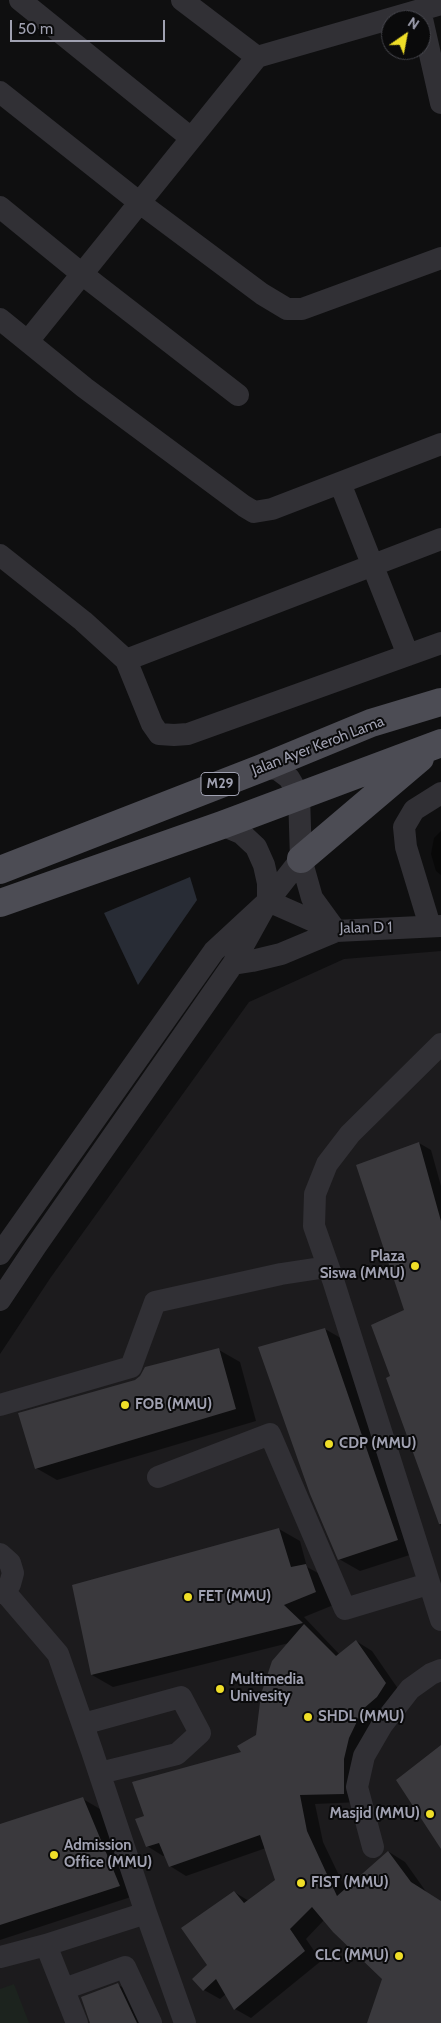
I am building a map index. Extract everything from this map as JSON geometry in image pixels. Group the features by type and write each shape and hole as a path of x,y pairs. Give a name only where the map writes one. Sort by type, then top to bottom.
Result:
{"main road":[{"name":"Jalan Ayer Keroh Lama","path":"0,870 262,768 371,723 441,702"},
{"name":"M29","path":"0,904 222,825 438,744"},
{"path":"301,859 438,744"}],"street":[{"path":"20,0 191,138"},
{"path":"187,1 257,57"},
{"path":"28,342 257,57 431,7 440,90"},
{"path":"0,92 140,203 262,294 287,310 302,309 441,258"},
{"path":"0,207 82,274 238,395"},
{"path":"0,318 85,388 254,512 272,509 441,444"},
{"path":"340,483 408,655"},
{"path":"126,660 441,539"},
{"path":"0,555 83,621 126,660 152,724 159,734 188,734 441,643"},
{"path":"233,964 280,954 336,930 312,898 301,859 299,795 289,778 277,768 262,768"},
{"path":"435,926 406,847 404,827 414,810 441,793"},
{"path":"0,1300 41,1238 233,964 268,900 268,883 264,865 256,847 241,833 222,825"},
{"path":"0,1254 214,951 268,900 301,859"},
{"name":"Jalan D 1","path":"268,900 336,930 435,926"},
{"path":"441,1044 350,1134 328,1164 314,1194 314,1226 401,1489 428,1584 441,1620"},
{"path":"0,1405 131,1367 155,1302 281,1274 328,1267"},
{"path":"158,1477 270,1434 345,1609 428,1584"},
{"path":"0,1554 10,1563 13,1573 10,1584 2,1592 58,1654 185,2023"},
{"path":"373,1847 357,1787 364,1756 382,1725 410,1689 441,1670"},
{"path":"83,1724 181,1696 200,1733 177,1754 100,1773"},
{"path":"0,1957 46,1945 146,1913"},
{"path":"46,1945 77,2023"},
{"path":"64,1989 125,1967 151,2023"}],"shaded area":[{"path":"190,877 197,900 138,985 104,913"},
{"name":"Multimedia Univesity","path":"441,951 441,2023 0,2023 0,1354 51,1277 249,1002 344,959"},
{"path":"14,1984 29,2023 0,2023 0,1989"}],"building":[{"name":"Plaza Siswa (MMU)","path":"419,1142 441,1221 441,1524 439,1524 386,1378 390,1376 371,1325 404,1310 356,1165"},
{"name":"CDP (MMU)","path":"325,1328 398,1540 338,1560 310,1494 258,1347"},
{"name":"FOB (MMU)","path":"219,1348 236,1409 35,1469 18,1413 135,1380 140,1376 145,1367"},
{"name":"FET (MMU)","path":"279,1528 291,1567 306,1564 316,1592 284,1605 303,1623 91,1675 72,1585"},
{"path":"304,1624 336,1656 356,1640 386,1683 377,1697 363,1709 349,1738 344,1759 344,1794 300,1795 307,1831 337,1896 388,1851 411,1882 441,1901 441,2023 367,2023 382,1979 333,1932 312,1907 290,1929 305,1951 234,2010 216,1979 203,1991 192,1979 207,1965 181,1928 234,1891 244,1903 275,1880 260,1835 169,1867 159,1843 146,1847 135,1819 144,1816 132,1782 241,1752 237,1746 256,1735 261,1694 272,1661"},
{"name":"Masjid (MMU)","path":"441,1745 441,1849 396,1780"},
{"name":"Admission Office (MMU)","path":"83,1797 120,1886 0,1925 0,1824"},
{"path":"118,1983 137,2023 90,2023 81,1997"}],"place":[{"name":"Plaza Siswa (MMU)","path":"415,1266"},
{"name":"FOB (MMU)","path":"125,1405"},
{"name":"CDP (MMU)","path":"329,1444"},
{"name":"FET (MMU)","path":"188,1597"},
{"name":"Multimedia Univesity","path":"220,1689"},
{"name":"SHDL (MMU)","path":"308,1717"},
{"name":"Masjid (MMU)","path":"430,1814"},
{"name":"Admission Office (MMU)","path":"54,1855"},
{"name":"FIST (MMU)","path":"301,1883"},
{"name":"CLC (MMU)","path":"399,1956"}]}
